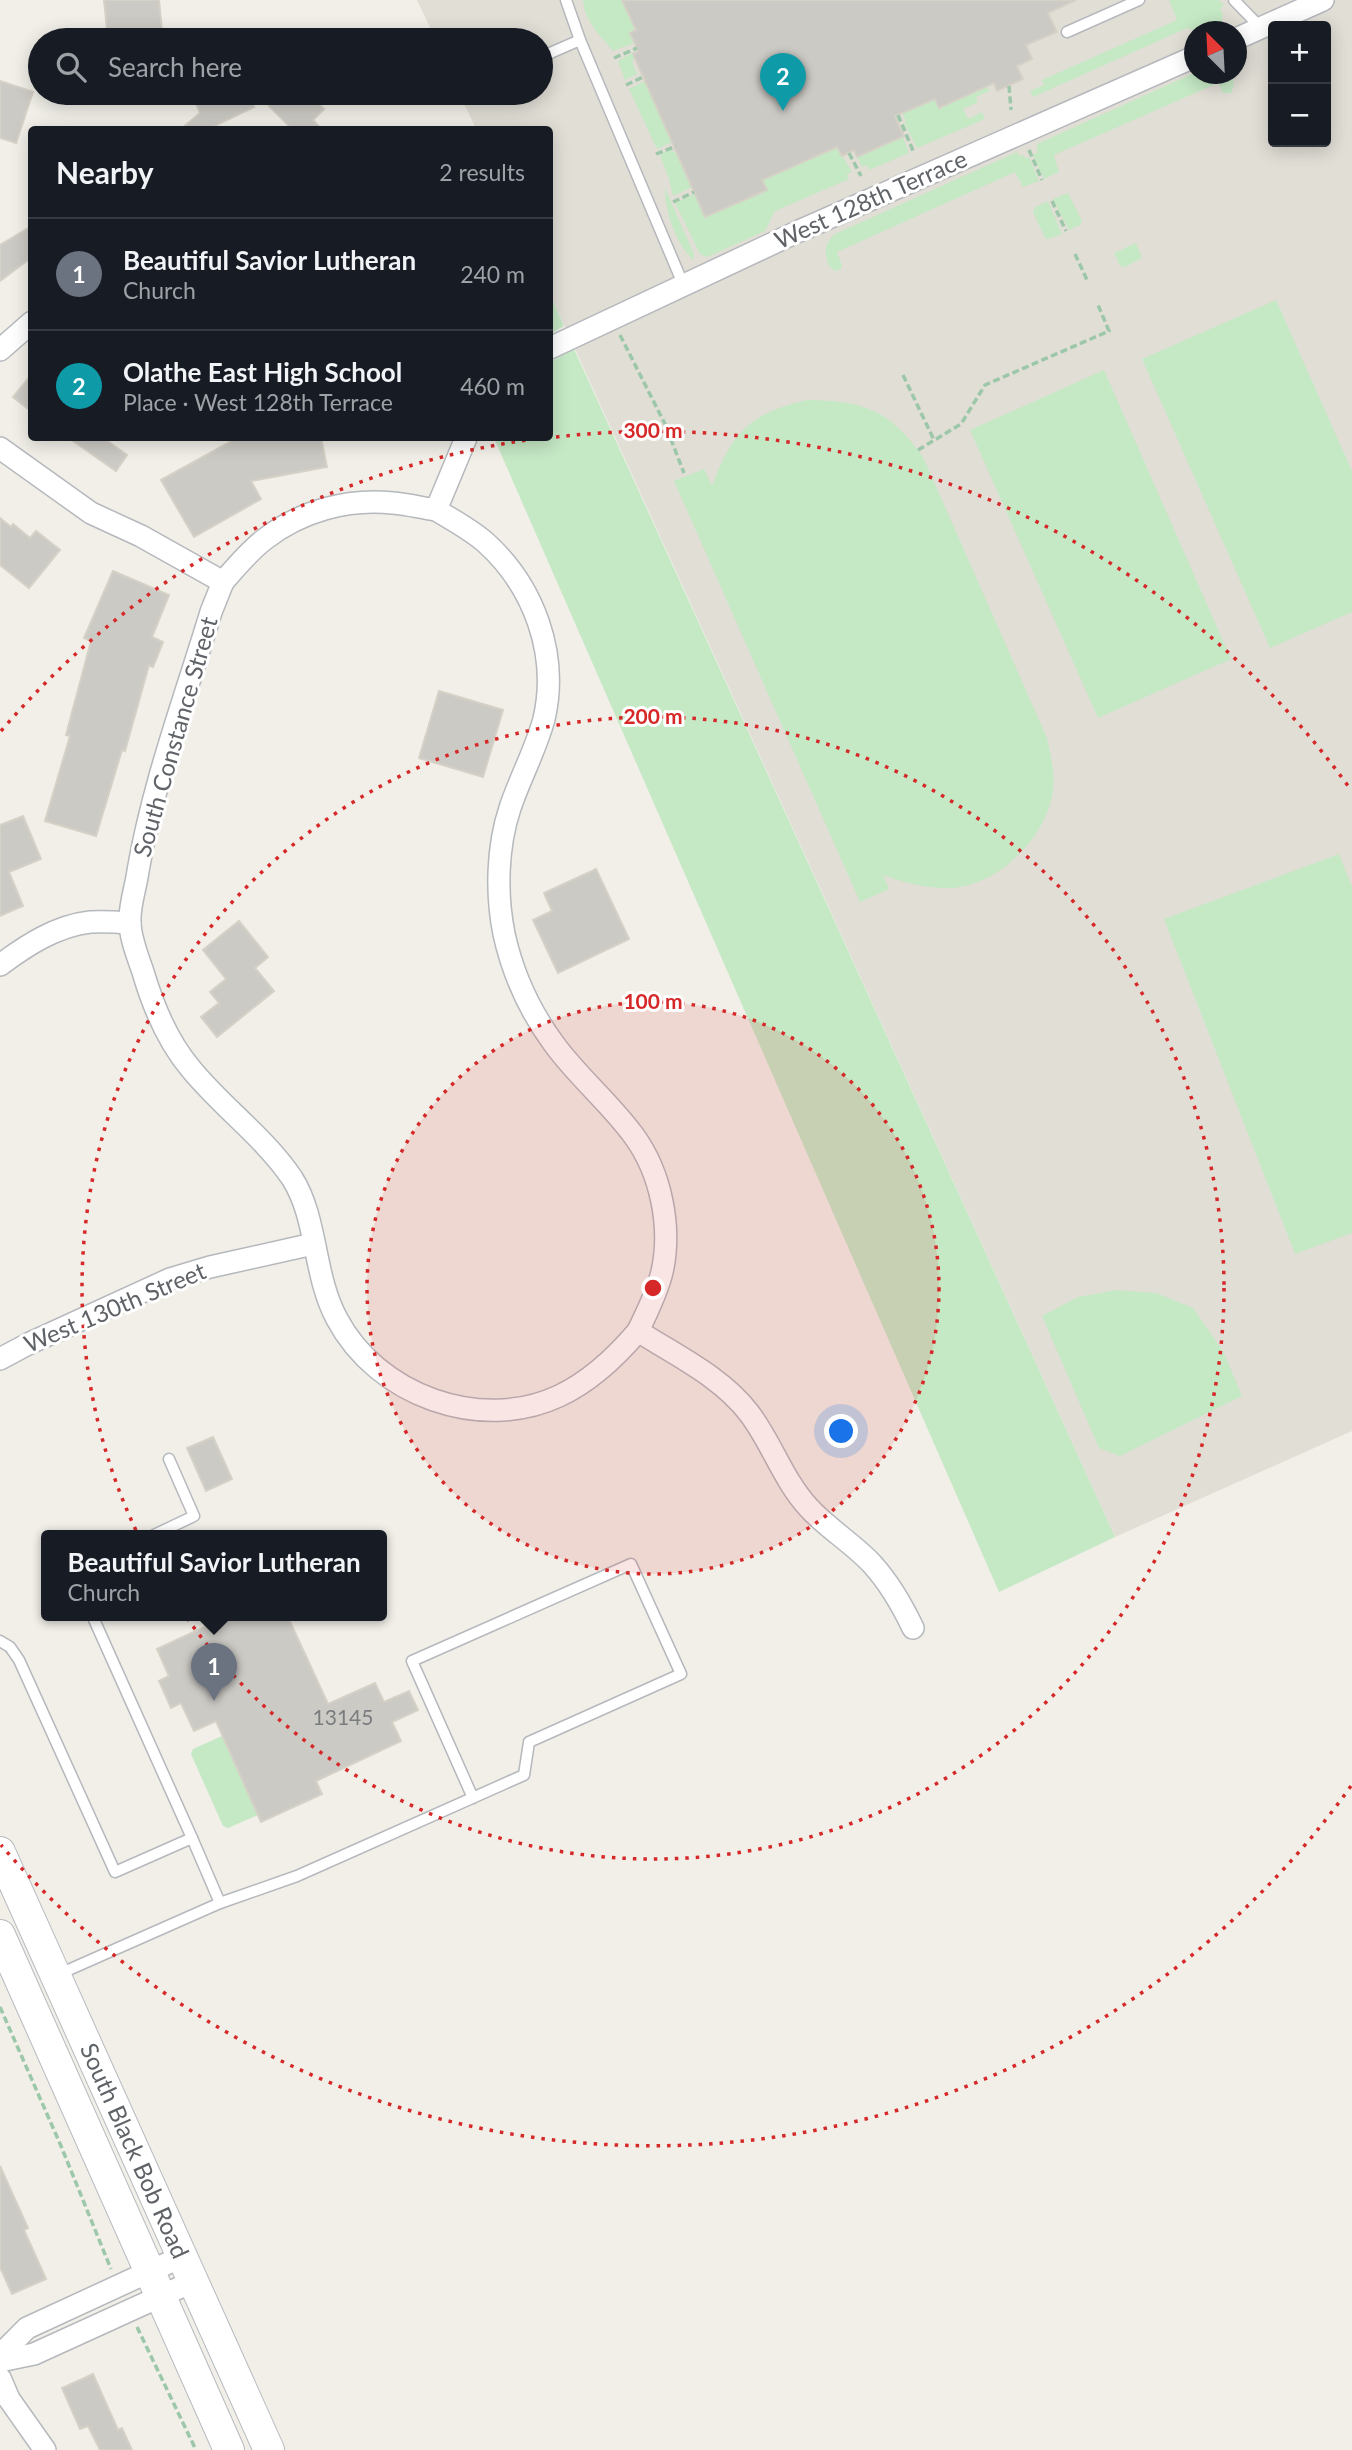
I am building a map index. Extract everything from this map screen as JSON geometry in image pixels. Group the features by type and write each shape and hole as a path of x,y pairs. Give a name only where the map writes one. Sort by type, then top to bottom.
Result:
{"main road":[{"name":"South Black Bob Road","path":"0,1852 269,2450"},
{"name":"South Black Bob Road","path":"0,1935 229,2450"}],"street":[{"path":"1247,34 1324,0"},
{"name":"West 128th Terrace","path":"553,347 683,284 1184,62"},
{"path":"0,350 28,326"},
{"path":"0,448 91,513 141,536 223,582 264,540 282,528 322,510 367,502 394,503 436,510 465,441"},
{"name":"South Constance Street","path":"223,582 211,612 146,829 130,923 150,995 167,1033 189,1067 275,1154 294,1182 306,1210 328,1300 344,1333 368,1362 386,1377 420,1396 442,1403 484,1410 536,1404 557,1398 593,1376 618,1354 638,1331 652,1302 662,1271 666,1239 658,1186 649,1160 635,1137 556,1046 520,988 511,962 499,901 499,872 509,811 543,721 548,692 548,659 533,606 506,565 485,542 436,510"},
{"path":"0,965 28,944 55,932 89,922 130,923"},
{"name":"West 130th Street","path":"0,1359 170,1279 210,1266 313,1244"},
{"path":"638,1331 731,1393 748,1411 798,1496 812,1512 872,1564 898,1598 914,1628"},
{"path":"0,2355 26,2328 118,2286 155,2284 187,2269"},
{"path":"0,2361 34,2354 130,2311 155,2284"},
{"path":"0,2378 9,2399 45,2450"}],"lane":[{"path":"566,0 580,40 683,284"},
{"path":"1067,32 1139,0"},
{"path":"1234,0 1261,28"},
{"path":"553,52 580,40"},
{"path":"165,1530 194,1516 169,1459"},
{"path":"55,1976 220,1903 297,1876 524,1775 529,1742 681,1674 631,1564 412,1661 472,1798"},
{"path":"95,1621 220,1903"},
{"path":"0,1641 10,1647 19,1661 115,1872 192,1838"}],"path":[{"path":"614,58 636,48"},
{"path":"626,85 643,77"},
{"path":"1009,86 1011,110"},
{"path":"898,115 914,153"},
{"path":"656,154 676,146"},
{"path":"1029,150 1042,180"},
{"path":"849,153 861,177"},
{"path":"673,202 695,192"},
{"path":"1052,201 1066,231"},
{"path":"1075,254 1088,282"},
{"path":"918,450 961,424 985,385 1109,331 1098,305"},
{"path":"618,330 665,424 684,473"},
{"path":"903,375 934,440"},
{"path":"0,2007 118,2286"},
{"path":"130,2311 195,2450"}],"shaded area":[{"path":"417,0 1352,0 1352,1431 1115,1537 553,301 553,126 475,126 465,105 553,105 553,28 430,28"}],"green space":[{"path":"583,0 622,0 636,30 630,33 634,43 613,51 586,15"},
{"path":"1169,0 1219,0 1224,5 1220,9 1222,21 1184,21 1184,29 1033,97 1030,91 1044,85 1042,80 1177,20"},
{"path":"637,50 632,61 637,74 625,80 618,61"},
{"path":"1184,78 1184,84 1216,84 1054,155 1059,172 1044,179 1033,155 1037,153 1037,144"},
{"path":"645,81 672,142 657,149 629,89"},
{"path":"1218,84 1234,84 1231,93 1223,93"},
{"path":"987,86 989,91 976,97 978,102 963,109 968,119 982,112 985,119 917,148 904,123 906,122 902,113 935,99 939,108"},
{"path":"903,137 909,153 869,170 867,165 862,167 857,157"},
{"path":"837,147 852,172 847,174 849,179 775,211 765,231 707,257 700,254 675,203 695,194 706,217 766,190 762,180"},
{"path":"669,149 677,154 692,187 673,196 660,155"},
{"path":"1017,152 1019,156 1029,157 1039,181 1023,187 1015,172 837,252 841,269 835,271 829,266 826,249 835,234"},
{"path":"665,188 694,254 694,260 677,237 667,206"},
{"path":"1068,193 1082,221 1080,225 1069,230 1053,199"},
{"path":"1048,201 1062,234 1048,239 1045,238 1033,212 1035,207"},
{"path":"1136,243 1142,258 1125,267 1120,266 1114,253"},
{"path":"1276,300 1352,471 1352,612 1270,648 1142,359"},
{"path":"553,301 564,326 553,332"},
{"path":"574,349 1115,1537 999,1592 495,441 553,441 553,360"},
{"path":"1104,370 1231,659 1098,718 970,430"},
{"path":"807,400 844,403 874,411 899,428 923,457 1047,738 1053,791 1041,826 1030,842 1003,868 969,885 933,888 883,875 889,889 860,902 674,481 704,469 712,486 727,452 746,428 771,411"},
{"path":"1339,854 1352,887 1352,1233 1295,1254 1164,919"},
{"path":"1116,1290 1156,1293 1193,1308 1223,1351 1242,1396 1120,1456 1099,1448 1042,1316 1078,1297"},
{"path":"222,1736 258,1815 228,1828 223,1826 191,1754 193,1749"}],"building":[{"path":"104,0 159,0 162,28 107,28"},
{"path":"622,0 1076,0 1048,13 1057,32 1026,45 1032,59 1017,66 1023,79 997,91 994,83 939,108 935,99 895,116 904,136 857,157 854,150 842,156 837,147 762,180 767,190 705,217 633,54 638,51 630,33 636,30"},
{"path":"0,81 28,90 29,105 16,143 0,138"},
{"path":"197,105 254,107 214,126 185,126 200,113"},
{"path":"320,105 324,109 313,120 318,126 289,126 269,106"},
{"path":"28,228 28,260 0,281 0,245"},
{"path":"28,379 28,409 13,397"},
{"path":"73,441 107,441 127,455 116,471"},
{"path":"232,441 322,441 327,467 251,481 261,499 194,537 161,480"},
{"path":"0,518 11,527 13,524 30,538 36,531 60,550 29,588 0,565"},
{"path":"113,571 169,595 152,637 163,642 153,667 149,665 125,751 122,750 96,836 45,821 70,736 66,735 91,641 84,638"},
{"path":"439,691 503,710 483,777 419,758"},
{"path":"23,816 41,859 9,872 23,906 0,916 0,825"},
{"path":"596,869 629,939 558,973 533,920 552,911 544,893"},
{"path":"239,921 268,957 255,968 274,991 217,1037 201,1017 219,1003 210,992 226,979 203,950"},
{"path":"213,1437 232,1479 206,1491 187,1448"},
{"path":"217,1621 290,1621 328,1704 375,1683 384,1702 409,1691 418,1710 392,1722 401,1741 316,1781 322,1794 261,1822 216,1721 194,1731 181,1703 171,1708 159,1681 169,1676 157,1649"},
{"path":"0,2166 28,2228 24,2230 46,2279 12,2294 0,2267"},
{"path":"93,2374 118,2430 122,2428 132,2450 100,2450 88,2426 80,2429 62,2388"}],"place":[{"name":"Olathe East High School","path":"783,111"},
{"name":"Beautiful Savior Lutheran","path":"214,1701"}]}
